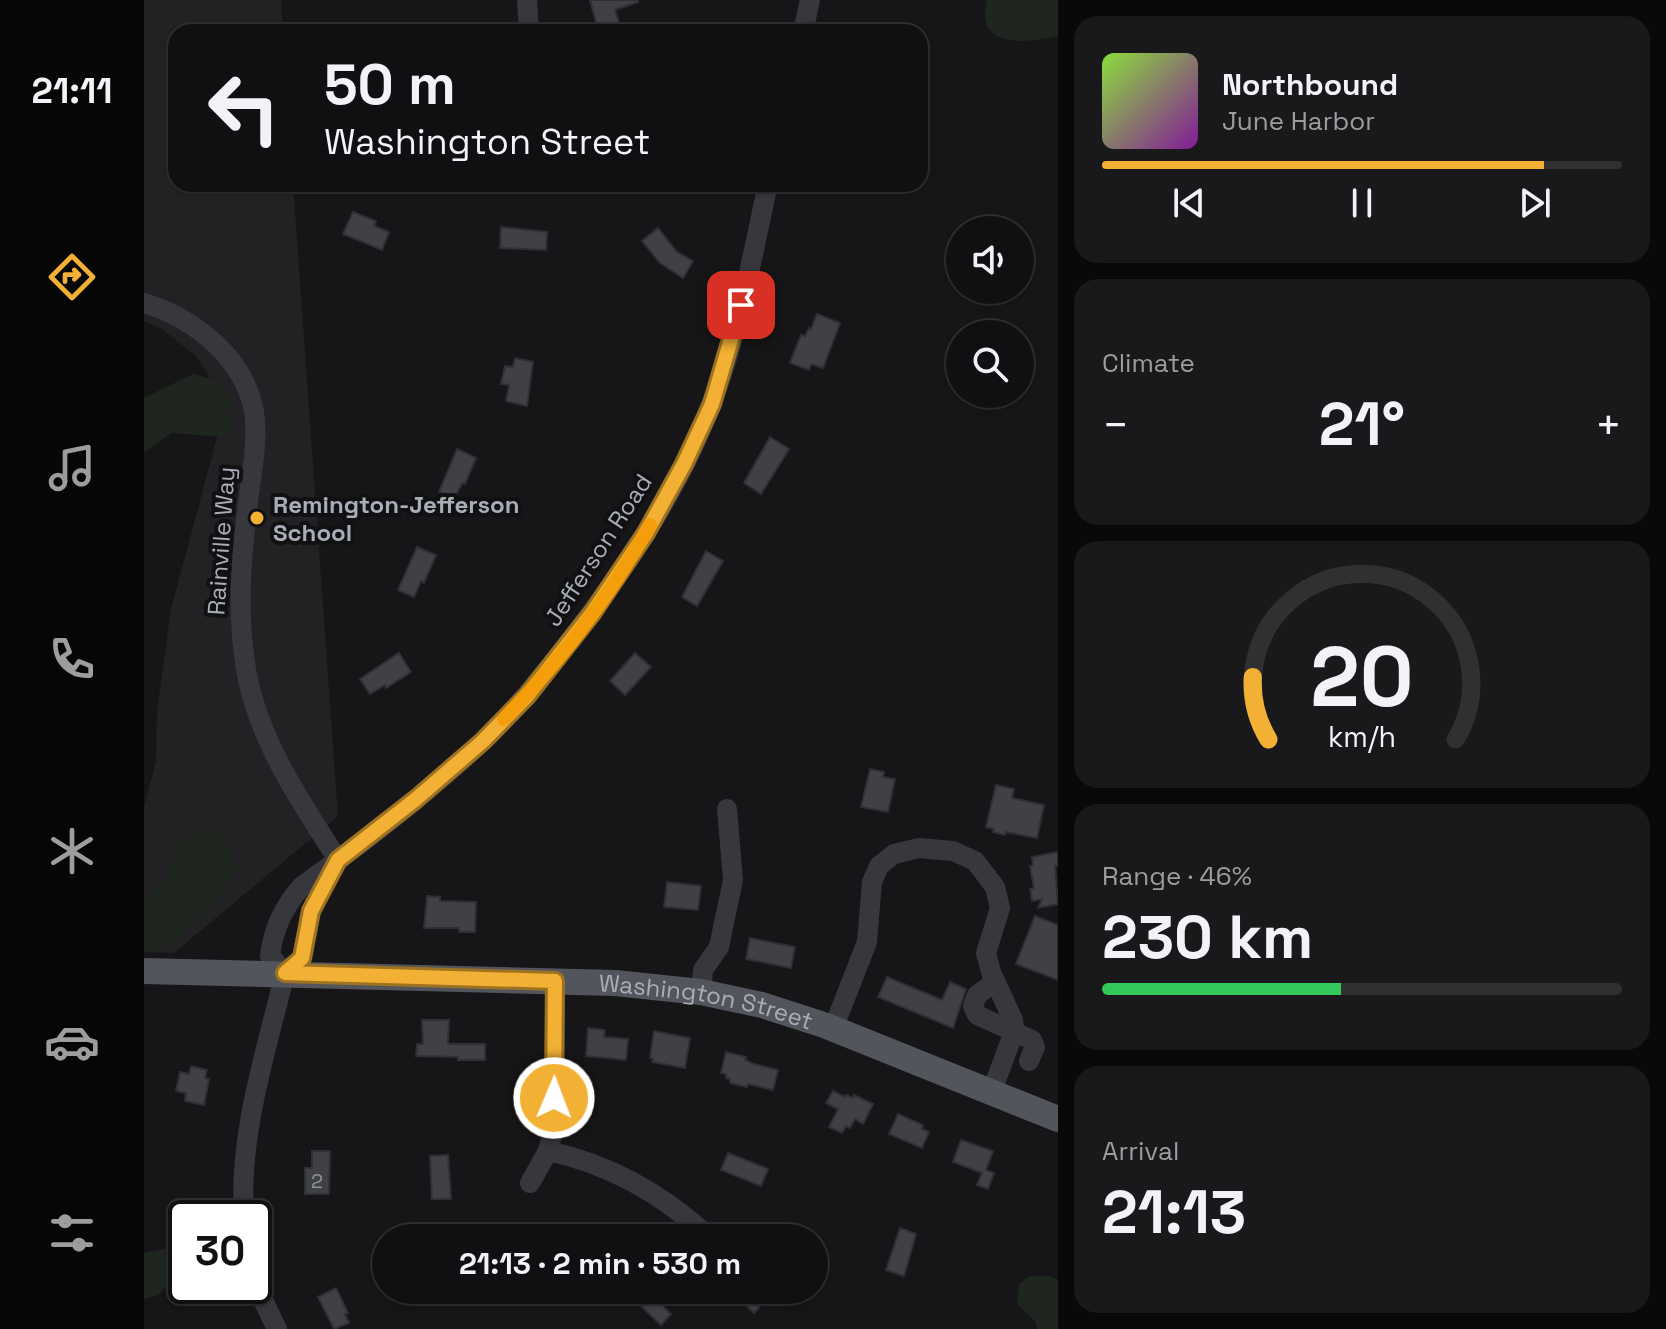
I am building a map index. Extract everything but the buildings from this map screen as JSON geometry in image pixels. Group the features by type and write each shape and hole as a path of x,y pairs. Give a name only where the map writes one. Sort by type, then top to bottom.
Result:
{"main road":[{"name":"Washington Street","path":"144,971 615,983 701,992 762,1005 833,1029 1058,1119"}],"street":[{"path":"527,0 528,24"},
{"path":"805,24 810,0"},
{"name":"Jefferson Road","path":"338,860 311,911 302,958 285,973 270,956 271,943 282,916 302,886 416,799 472,751 527,696 593,612 646,533 684,464 712,404 741,305 766,192"},
{"name":"Rainville Way","path":"144,303 182,318 212,341 235,369 251,401 255,434 240,589 247,677 276,760 338,860"},
{"path":"701,992 703,970 719,947 733,880 727,809"},
{"path":"833,1029 867,942 872,882 879,866 894,854 919,848 953,851 975,861 995,887 1000,908 986,953 995,982 1013,1020 1014,1032 991,1093"},
{"path":"243,1200 252,1110 285,973"},
{"path":"530,1183 548,1151 554,1127 555,981"},
{"path":"995,982 977,995 973,1006 977,1015 1032,1040 1035,1047 1029,1061"},
{"path":"548,1151 595,1163 625,1178 693,1224"},
{"path":"265,1304 277,1329"}],"shaded area":[{"name":"Remington-Jefferson School","path":"144,0 281,0 282,24 168,24 168,192 294,192 338,816 174,953 144,952 144,807 156,761 157,711 171,609 219,430 215,394 196,356 162,329 144,321"},
{"path":"987,0 1058,0 1058,36 1018,41 996,35 988,28 985,16"},
{"path":"193,374 216,383 229,395 232,401 227,412 234,425 232,432 222,437 172,433 144,452 144,398"},
{"path":"212,831 226,839 237,869 217,903 167,946 144,953 144,899 163,884 176,846 191,832"},
{"path":"168,1249 168,1283 159,1295 144,1299 144,1253"},
{"path":"1030,1276 1051,1276 1058,1280 1058,1329 1037,1329 1036,1322 1017,1304 1019,1284"}],"slow traffic":[{"path":"504,719 527,696 593,612 650,525"}],"place":[{"name":"Remington-Jefferson School","path":"257,518"}],"route":[{"path":"554,1098 555,981 285,973 302,958 316,896 338,860 483,741 527,696 593,612 646,533 684,464 712,404 741,305"}]}
